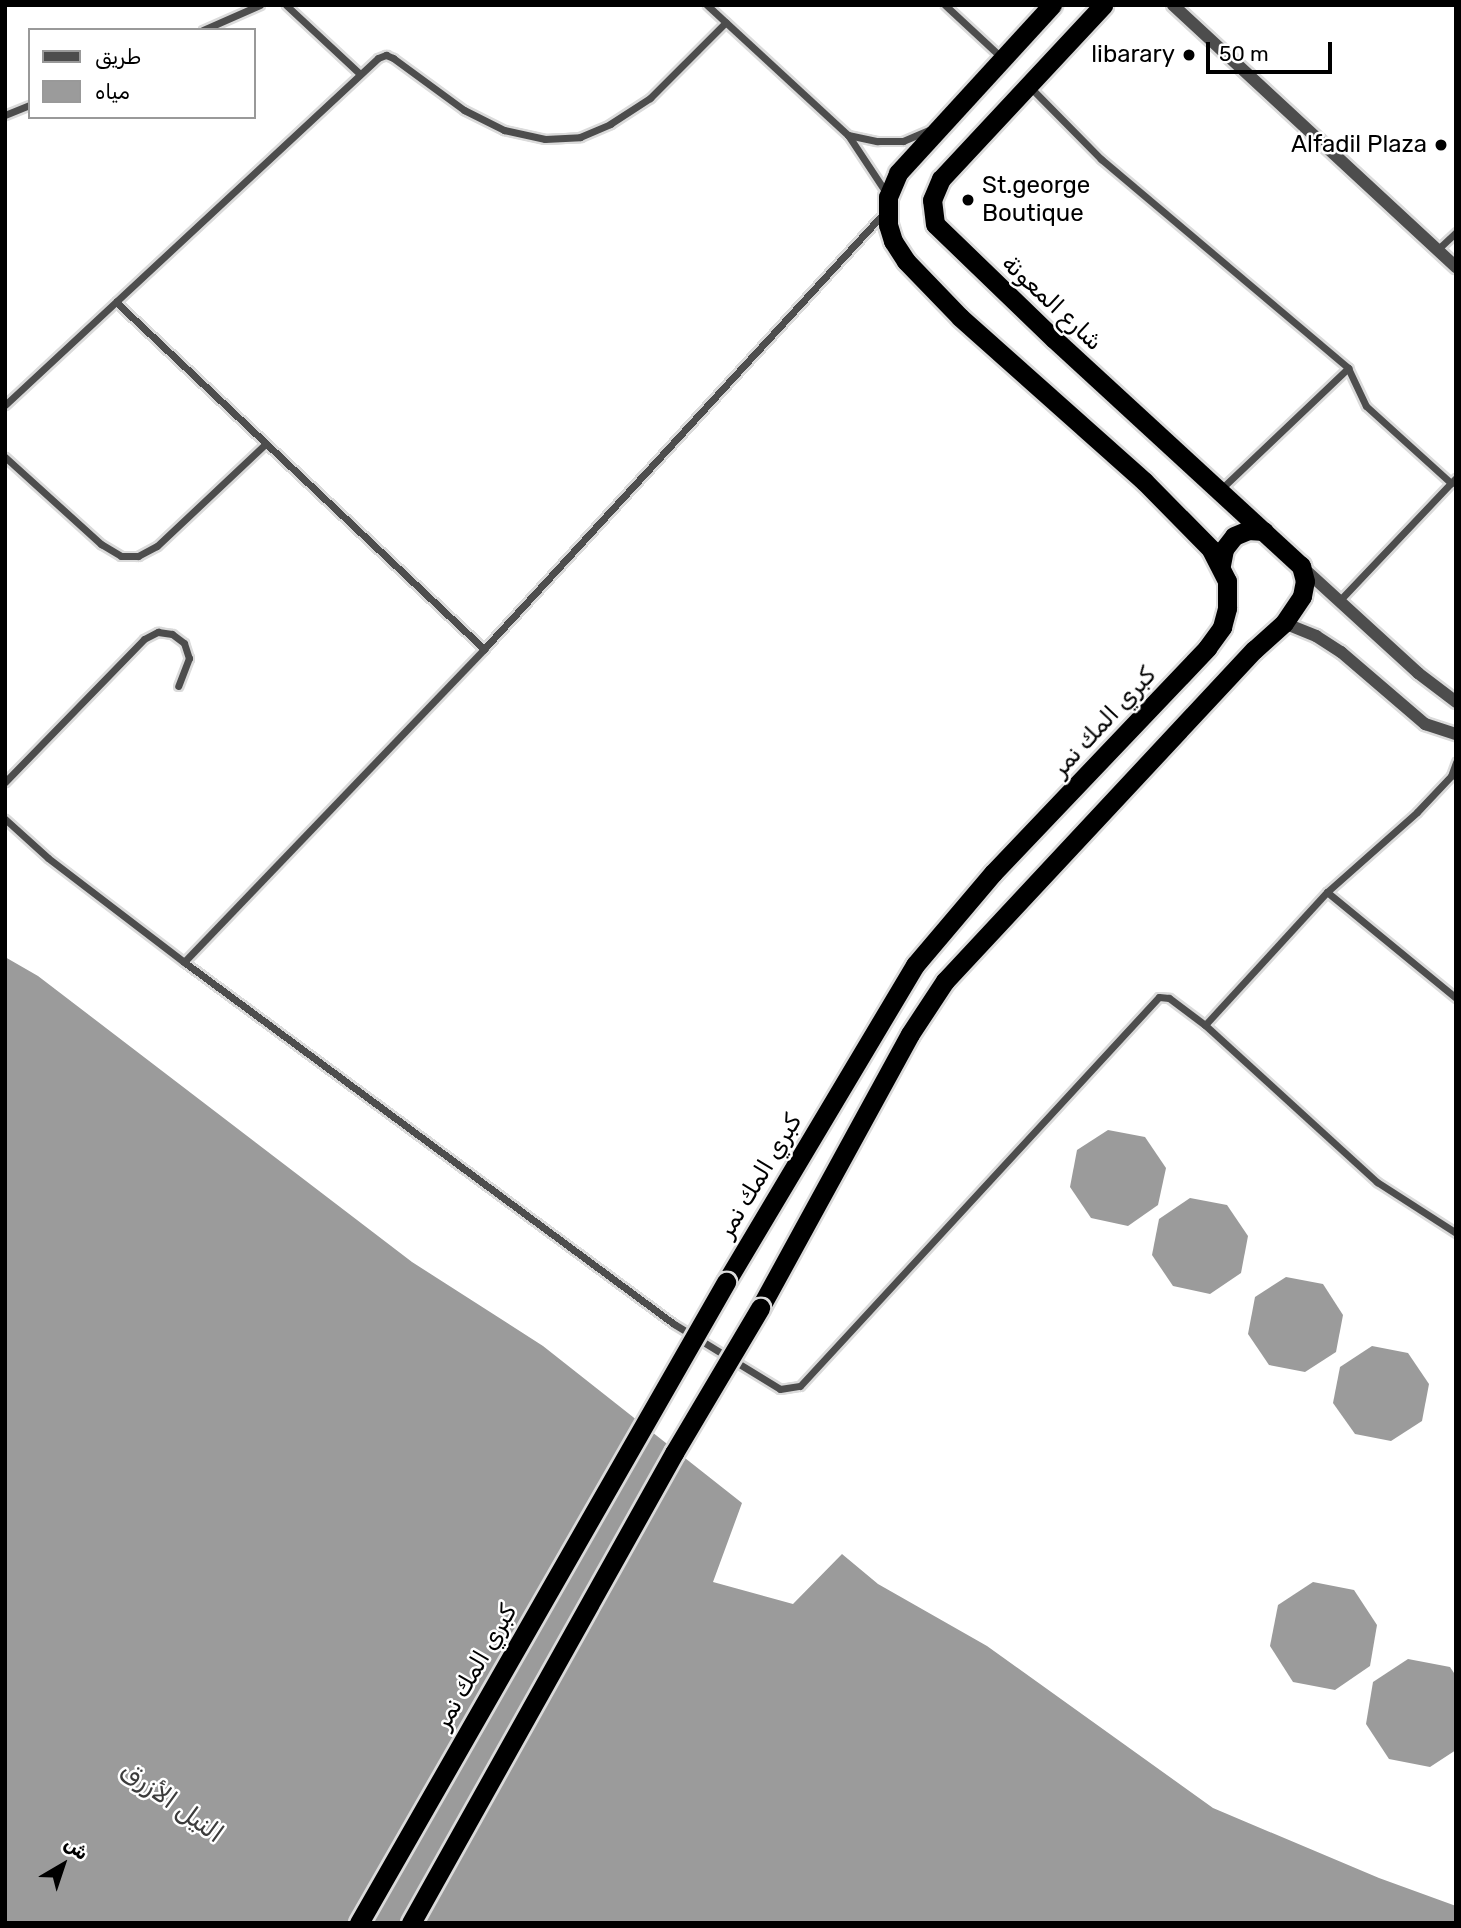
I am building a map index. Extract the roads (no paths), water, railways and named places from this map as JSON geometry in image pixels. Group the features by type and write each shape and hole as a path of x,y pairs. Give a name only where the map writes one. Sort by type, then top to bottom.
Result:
{"highway":[{"path":"888,203 898,173 1052,5"},
{"name":"شارع المعونة","path":"1103,5 941,179 932,200 936,224 1054,340 1301,566"},
{"name":"كبري المك نمر","path":"359,1923 726,1282 888,1007 930,946 993,873 1222,627 1229,592 1221,565 1211,549 960,317 906,261 893,241 888,203"},
{"path":"1221,565 1224,549 1234,536 1248,530 1265,531"},
{"path":"411,1923 674,1453 760,1308 910,1034 945,981 1254,650 1284,623 1302,596 1305,581 1301,566"}],"street":[{"path":"208,28 260,5"},
{"path":"286,5 360,74"},
{"path":"184,962 484,649 888,203 848,135 707,5"},
{"path":"945,5 1003,59"},
{"path":"1173,5 1456,267"},
{"path":"5,405 360,74 386,55 464,110 504,130 545,139 580,137 610,124 650,98 726,22"},
{"path":"1029,86 1101,159 1348,368 1366,406 1453,480 1340,600"},
{"path":"5,116 28,106"},
{"path":"848,135 877,141 903,141 942,124"},
{"path":"1437,250 1456,232"},
{"path":"116,302 264,445 484,649"},
{"path":"1219,491 1348,368"},
{"path":"5,457 101,544 121,556 138,556 157,546 264,445"},
{"path":"1301,566 1418,673 1456,702"},
{"path":"1284,623 1317,636 1340,652 1425,724 1456,734"},
{"path":"5,782 144,639 158,632 172,634 184,643 189,658 178,686"},
{"path":"1205,1026 1327,892 1417,812 1451,776 1456,762"},
{"path":"5,819 48,858 184,962 674,1324 780,1390 800,1386 1159,997 1169,998 1205,1026 1377,1182 1456,1233"},
{"path":"1327,892 1456,998"}],"water":[{"name":"النيل الأزرق","path":"5,957 38,976 412,1262 543,1346 742,1503 713,1582 793,1604 842,1554 878,1584 987,1646 1213,1808 1379,1878 1456,1906 1456,1923 5,1923"},
{"path":"1108,1130 1145,1137 1166,1168 1158,1205 1128,1226 1091,1218 1070,1187 1077,1150"},
{"path":"1190,1198 1227,1205 1248,1236 1241,1273 1210,1294 1173,1286 1152,1255 1159,1219"},
{"path":"1286,1277 1323,1284 1343,1315 1336,1352 1305,1372 1269,1365 1248,1334 1255,1297"},
{"path":"1372,1346 1408,1353 1429,1384 1422,1421 1391,1441 1355,1434 1333,1403 1340,1367"},
{"path":"1313,1582 1354,1590 1377,1625 1370,1666 1335,1690 1293,1682 1270,1646 1278,1605"},
{"path":"1408,1659 1450,1667 1456,1676 1456,1750 1430,1767 1389,1759 1366,1724 1373,1682"}],"place":[{"name":"libarary","path":"1189,55"},
{"name":"Alfadil Plaza","path":"1441,145"},
{"name":"St.george Boutique","path":"968,200"}]}
